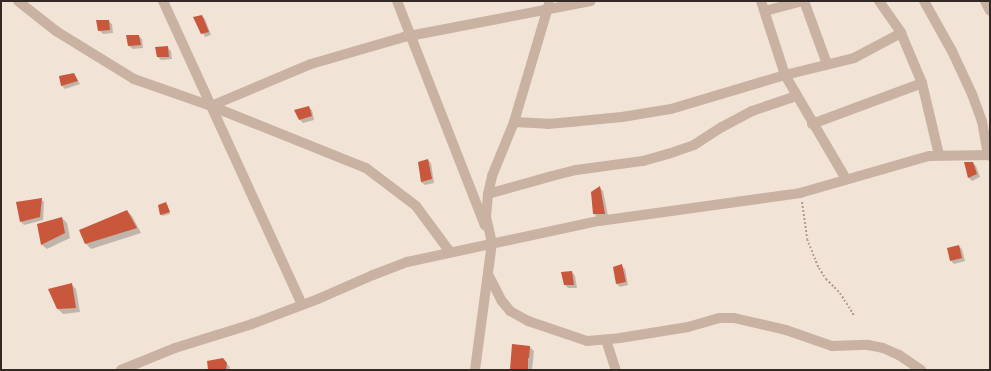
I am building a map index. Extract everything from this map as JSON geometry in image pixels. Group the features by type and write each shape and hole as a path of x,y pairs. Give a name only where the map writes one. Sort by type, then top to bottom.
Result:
{"street":[{"path":"18,1 56,31 134,79 211,106 366,168 416,206 450,252"},
{"path":"163,1 302,305"},
{"path":"397,1 492,243"},
{"path":"211,106 311,64 411,36 548,4 591,1"},
{"path":"827,64 804,1 763,6 785,75 812,124 846,180"},
{"path":"879,1 901,33 922,83 939,155"},
{"path":"121,370 175,348 252,324 302,305 389,268 450,252 599,221 800,193 918,158 939,155 989,155 982,121 972,94 952,51 924,1"},
{"path":"476,370 492,243 486,217 488,194 492,176 514,122 548,4"},
{"path":"514,122 548,124 636,115 671,109 785,75 854,58 901,33"},
{"path":"812,124 922,83"},
{"path":"488,194 576,170 643,161 668,154 694,144 722,127 752,112 796,96"},
{"path":"489,276 506,306 510,310 528,321 587,341 606,340 688,327 720,318 734,318 786,330 832,346 868,345 883,348 899,355 921,370"},
{"path":"606,340 616,370"}],"path":[{"path":"800,193 807,239 819,268 826,279 840,292 854,315"}],"building":[{"path":"202,15 209,32 201,34 193,17"},
{"path":"96,20 109,20 110,30 98,31"},
{"path":"126,35 139,35 141,45 128,46"},
{"path":"168,46 169,57 157,57 155,47"},
{"path":"74,73 78,81 61,86 59,76"},
{"path":"309,106 312,116 299,120 294,110"},
{"path":"428,159 432,179 421,182 418,162"},
{"path":"964,162 973,162 977,174 968,178"},
{"path":"600,186 605,214 593,214 591,192"},
{"path":"42,198 40,217 20,222 16,202"},
{"path":"166,202 170,212 160,215 158,205"},
{"path":"127,210 137,228 85,244 79,230"},
{"path":"62,217 65,233 41,245 37,224"},
{"path":"959,245 962,258 950,261 947,248"},
{"path":"622,264 626,282 616,284 613,267"},
{"path":"572,271 574,285 564,285 561,272"},
{"path":"72,283 76,308 57,309 48,289"},
{"path":"512,344 530,346 528,370 510,370"},
{"path":"223,358 227,363 226,370 208,370 207,361"}]}
